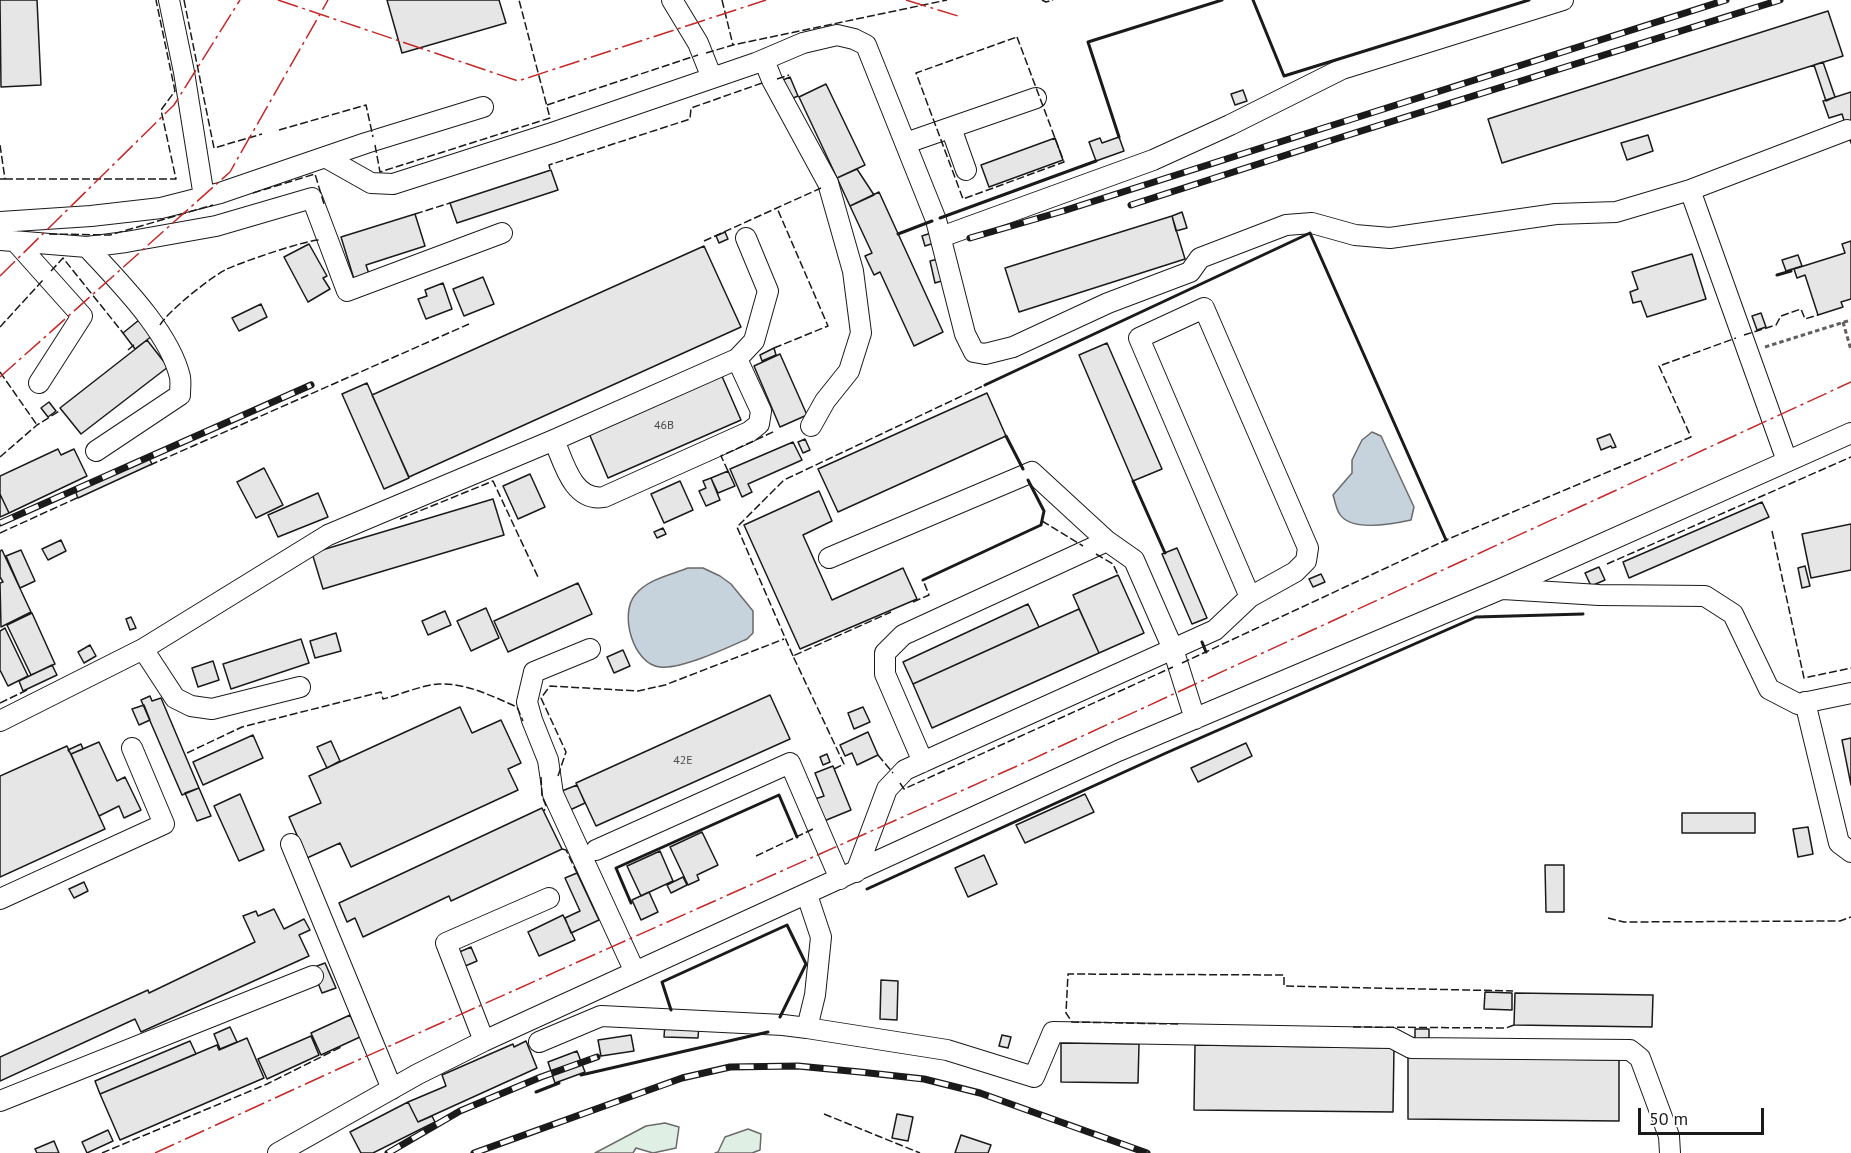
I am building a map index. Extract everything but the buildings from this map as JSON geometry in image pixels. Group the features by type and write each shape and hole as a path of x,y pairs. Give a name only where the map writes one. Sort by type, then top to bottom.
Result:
{"street":[{"path":"169,0 184,72 204,197"},
{"path":"672,0 698,43 712,78"},
{"path":"941,237 1153,160 1230,126 1342,69 1563,0"},
{"path":"326,158 371,183 393,184 764,60 803,42 837,35 854,39 866,45 906,143 941,237 965,334 974,352 985,354 1013,346 1108,303 1190,272 1200,258 1286,225 1312,224 1355,235 1390,238 1556,214 1616,212 1690,190 1847,130"},
{"path":"764,60 772,81 828,183 853,272 861,333 849,371 825,401 811,426"},
{"path":"906,143 1036,98"},
{"path":"0,222 91,216 161,208 204,197 483,107"},
{"path":"951,128 966,170"},
{"path":"1690,190 1786,461"},
{"path":"7,240 87,247 216,226 312,198 347,291 502,233"},
{"path":"0,721 143,649 328,536 554,440 737,358 754,340 768,291 746,238"},
{"path":"7,240 82,316 39,383"},
{"path":"87,247 134,298 172,353 181,379 180,395 96,451"},
{"path":"848,876 887,789 905,770 1215,630 1250,597 1295,572 1306,561 1308,548 1204,308 1139,338 1250,597"},
{"path":"554,440 571,478 581,492 593,499 604,497 739,437 759,424 761,411 737,358"},
{"path":"278,1153 484,1041 1118,752 1501,589 1851,434"},
{"path":"829,558 1032,472 1107,541 1134,560 1173,649 1195,719"},
{"path":"923,762 885,674 885,653 903,635 1107,541"},
{"path":"1501,589 1599,595 1705,597 1733,614 1769,689 1798,704 1851,693"},
{"path":"143,649 175,698 191,706 212,709 300,687"},
{"path":"590,649 534,672 527,702 548,760 553,794 635,972"},
{"path":"1805,702 1839,843 1851,852"},
{"path":"0,899 164,824 132,748"},
{"path":"596,850 790,763 848,876"},
{"path":"291,844 392,1089"},
{"path":"807,895 821,937 815,995 807,1028"},
{"path":"484,1041 446,943 549,898"},
{"path":"0,1101 313,976"},
{"path":"539,1042 601,1016 742,1022 807,1028 947,1050 1034,1077 1053,1032 1392,1038 1411,1048 1630,1050 1640,1058 1669,1136 1671,1153"}],"path":[{"path":"1746,353 1851,320"},
{"path":"1843,322 1851,350"}],"green space":[{"path":"665,1123 679,1127 676,1148 653,1153 636,1148 633,1153 595,1153 646,1126"},
{"path":"748,1129 761,1134 760,1150 752,1153 715,1153 718,1152 725,1137"}],"shaded area":[{"path":"1372,432 1381,436 1414,507 1411,520 1383,525 1362,525 1345,519 1338,511 1333,495 1352,473 1352,460 1362,440"},
{"path":"688,568 703,568 731,584 753,611 753,633 747,639 691,662 669,667 651,664 642,657 631,637 628,614 630,603 646,585"}],"railway":[{"path":"970,238 1063,211 1726,0"},
{"path":"1131,205 1780,0"},
{"path":"0,523 311,385"},
{"path":"388,1153 460,1111 541,1077 597,1057"},
{"path":"474,1153 682,1078 730,1067 798,1066 924,1079 980,1093 1147,1153"}],"fence":[{"path":"5,179 176,179 161,110 175,91 156,0"},
{"path":"184,0 214,148 262,134"},
{"path":"375,145 380,172 550,118 519,0"},
{"path":"722,0 733,45"},
{"path":"706,53 733,45 947,0"},
{"path":"1042,0 1046,2 1053,0"},
{"path":"1017,37 1064,162 963,199 916,73 1017,37"},
{"path":"547,105 698,55"},
{"path":"777,79 789,75"},
{"path":"550,169 549,165 690,119 691,108 765,82"},
{"path":"279,130 366,105 373,137"},
{"path":"0,145 5,179 0,179"},
{"path":"253,193 315,174 324,204"},
{"path":"704,241 821,188"},
{"path":"415,214 450,203"},
{"path":"49,234 110,235 213,205"},
{"path":"774,348 828,326 777,208"},
{"path":"160,325 191,295 227,269 288,247 319,240"},
{"path":"51,271 63,258 123,333"},
{"path":"0,327 43,280"},
{"path":"1744,335 1776,325 1781,316 1801,309 1805,319 1818,315"},
{"path":"150,465 469,324"},
{"path":"1182,663 1446,540 1691,437 1659,366 1736,338"},
{"path":"128,350 136,343"},
{"path":"0,372 37,425"},
{"path":"793,656 737,527 784,480 985,385"},
{"path":"0,457 37,425 61,410"},
{"path":"728,471 721,456 775,431"},
{"path":"1607,564 1851,457"},
{"path":"400,519 493,481 538,577"},
{"path":"0,533 79,497"},
{"path":"1042,521 1083,546"},
{"path":"1772,531 1804,678 1851,668"},
{"path":"1096,554 1113,564 1118,575"},
{"path":"913,602 929,595 923,580"},
{"path":"834,769 844,764 793,656 891,612"},
{"path":"558,776 566,752 541,698 550,686 638,691 665,685 784,639"},
{"path":"900,783 904,789 1173,667"},
{"path":"187,753 242,727 381,692 383,699 439,684 469,688 508,703 517,707 523,721"},
{"path":"0,703 27,690"},
{"path":"878,755 893,773"},
{"path":"541,777 542,796 546,806 544,811"},
{"path":"756,856 813,829"},
{"path":"562,849 566,850 577,873"},
{"path":"1608,918 1624,922 1840,921 1851,917"},
{"path":"1178,1024 1072,1022 1066,1013 1068,974 1284,975 1284,986 1513,991"},
{"path":"1353,1027 1506,1028 1514,1025"},
{"path":"102,1153 267,1084 341,1047"},
{"path":"824,1114 920,1153"}],"wall":[{"path":"1119,137 1088,42 1222,0"},
{"path":"1253,0 1284,76 1529,0"},
{"path":"940,218 1096,161"},
{"path":"898,234 932,221"},
{"path":"985,385 1310,233 1446,540"},
{"path":"1777,275 1791,271"},
{"path":"1006,436 1023,469"},
{"path":"923,580 1041,525 1044,511 1028,480"},
{"path":"1133,481 1165,553"},
{"path":"867,889 1166,753 1476,617 1583,614"},
{"path":"1202,642 1206,652"},
{"path":"631,903 616,868 779,795 797,837"},
{"path":"671,1010 662,982 787,925 806,964 780,1017"},
{"path":"581,1075 768,1032"},
{"path":"536,1092 559,1083"}],"power":[{"path":"0,276 174,105 240,0"},
{"path":"278,0 518,81 766,0"},
{"path":"0,377 230,172 328,0"},
{"path":"906,0 958,16"},
{"path":"155,1153 1026,762 1851,382"}]}
